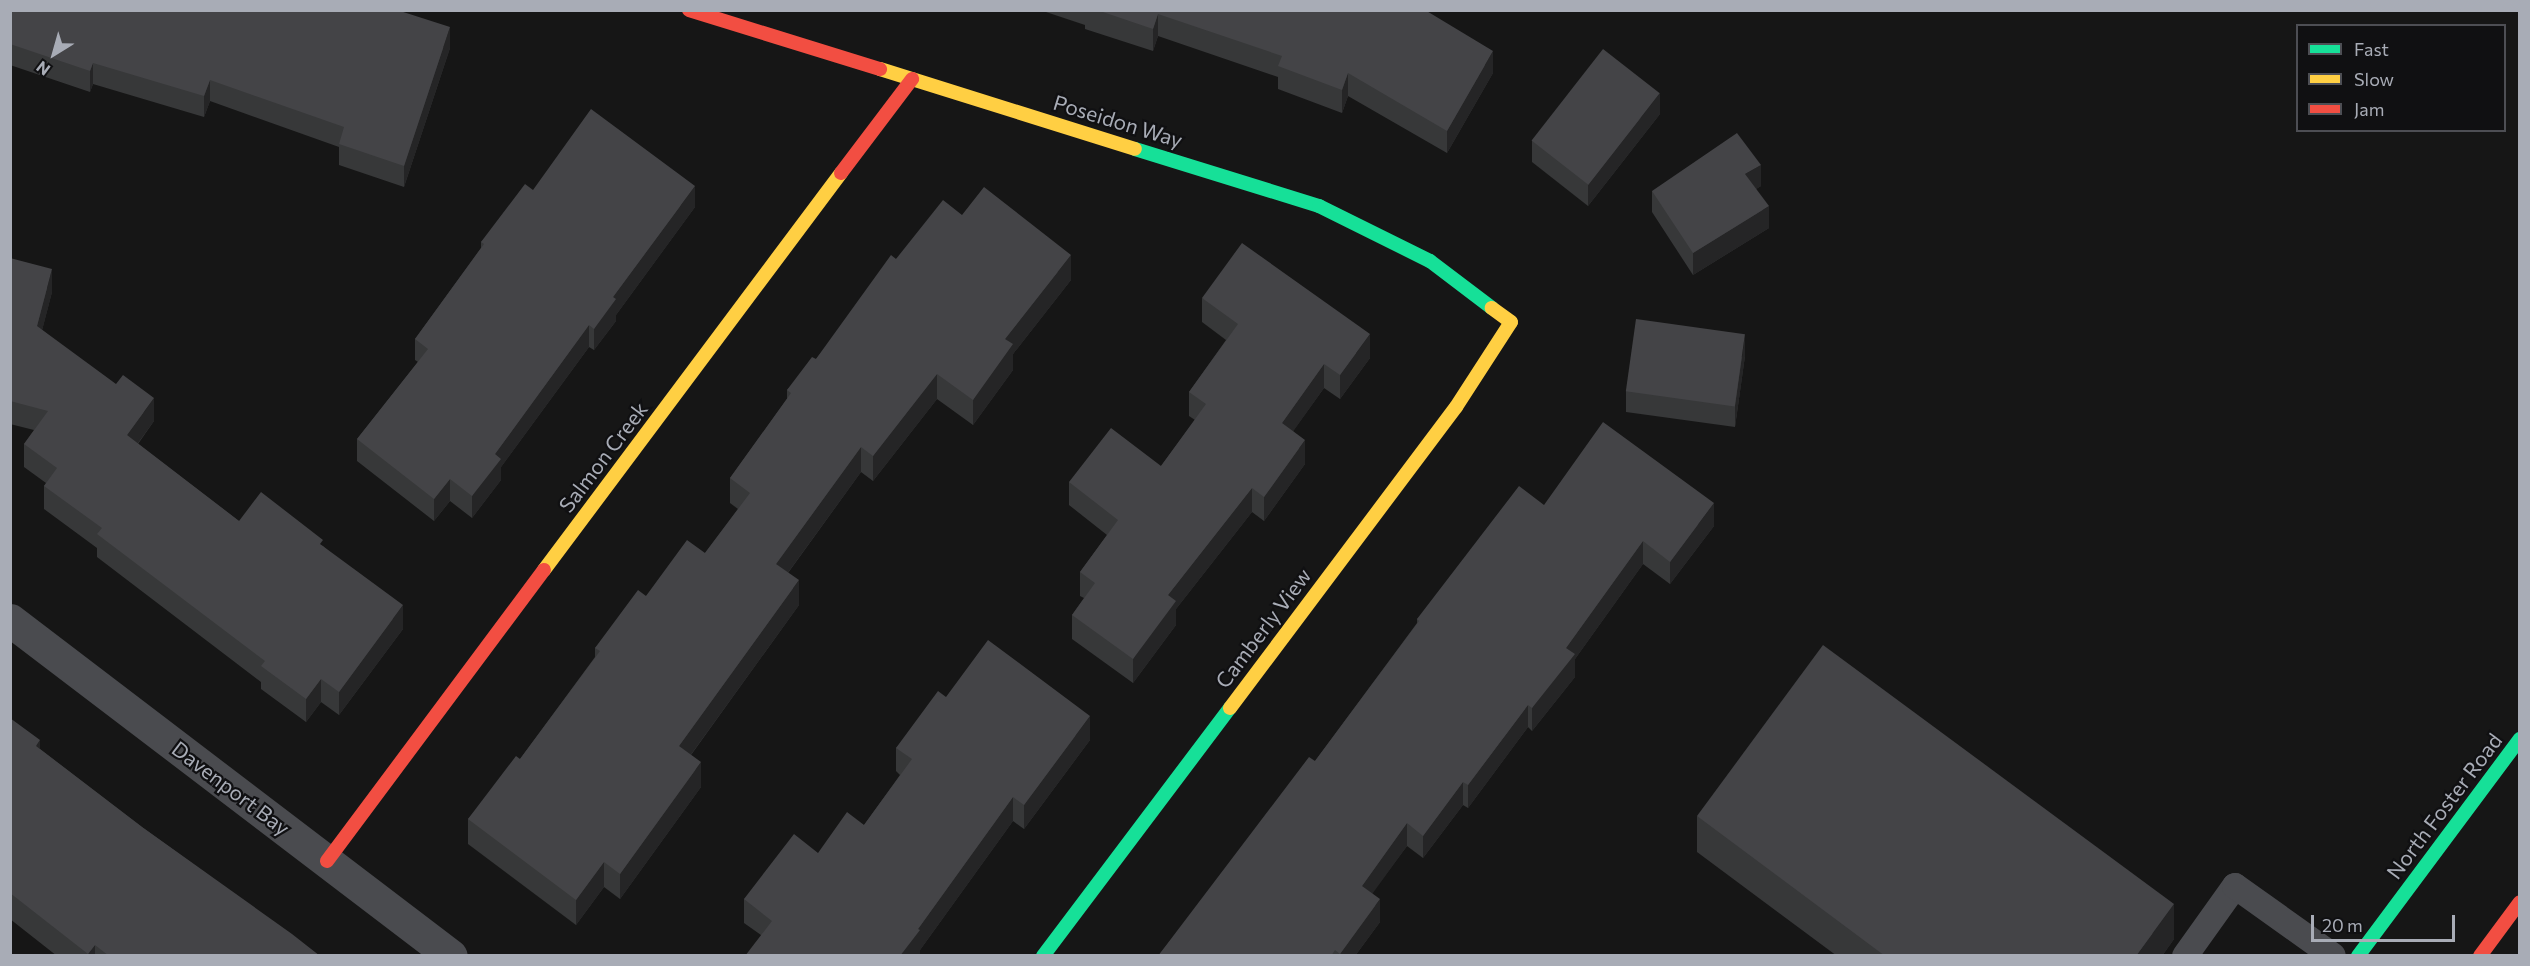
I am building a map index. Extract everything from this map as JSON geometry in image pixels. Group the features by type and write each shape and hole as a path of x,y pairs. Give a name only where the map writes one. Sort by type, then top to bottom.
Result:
{"street":[{"name":"Poseidon Way","path":"689,10 1319,206 1430,261 1511,322"},
{"name":"Salmon Creek","path":"327,861 912,79"},
{"name":"Camberly View","path":"1043,956 1456,407 1511,322"},
{"name":"Davenport Bay","path":"10,620 451,956"},
{"name":"North Foster Road","path":"2358,956 2520,739"},
{"path":"2480,956 2520,902"}],"lane":[{"path":"2185,956 2235,886 2333,956"}],"building":[{"path":"10,10 397,10 450,27 404,166 339,144 344,127 210,80 204,96 93,63 90,71 10,44"},
{"path":"1097,10 1425,10 1493,51 1447,131 1348,73 1342,90 1278,66 1282,56 1158,14 1153,29"},
{"path":"1603,49 1660,93 1588,185 1532,140"},
{"path":"591,109 695,186 613,297 616,299 594,329 589,325 495,454 501,459 472,496 450,479 434,499 357,439 428,349 415,339 484,244 481,242 525,184 533,190"},
{"path":"1737,133 1761,165 1745,174 1769,206 1693,253 1652,191"},
{"path":"984,187 1071,255 1005,339 1013,344 973,400 937,374 873,456 861,447 776,564 799,580 679,746 701,762 620,874 604,862 576,900 468,819 516,756 520,759 600,651 595,648 638,590 646,596 687,540 705,553 750,493 730,478 791,393 787,390 812,357 816,359 891,255 896,259 943,200 962,215"},
{"path":"1242,243 1370,334 1340,375 1324,364 1282,423 1305,440 1264,497 1252,488 1168,595 1176,601 1133,659 1072,615 1095,583 1080,572 1118,520 1069,482 1111,428 1161,466 1206,404 1189,392 1238,324 1202,298"},
{"path":"10,258 52,269 37,326 116,384 123,375 154,398 127,435 239,521 261,492 323,540 320,544 403,605 339,692 321,679 306,699 261,666 265,661 97,534 102,528 44,486 57,468 24,444 48,411 10,401"},
{"path":"1636,319 1745,334 1735,407 1626,391"},
{"path":"1603,422 1714,503 1670,562 1643,541 1566,648 1575,654 1532,708 1528,705 1468,785 1463,782 1423,836 1407,823 1362,886 1380,899 1340,954 1335,950 1331,956 1158,956 1309,757 1315,761 1419,621 1417,619 1519,486 1544,505"},
{"path":"988,640 1090,716 1024,805 1013,797 900,956 745,956 772,921 744,899 794,834 818,853 847,812 864,825 912,759 896,748 938,691 946,697"},
{"path":"1823,645 2174,904 2136,956 1885,956 1697,816"},
{"path":"10,718 40,740 36,746 142,827 320,956 148,956 146,954 145,956 109,956 95,945 88,954 10,893"}],"traffic: fast":[{"path":"1135,149 1319,206 1430,261 1492,308"},
{"path":"1043,956 1230,708"},
{"path":"2358,956 2520,739"}],"traffic: slow":[{"path":"880,69 1135,149"},
{"path":"544,570 841,173"},
{"path":"1230,708 1456,407 1511,322 1492,308"}],"traffic: jam":[{"path":"689,10 880,69"},
{"path":"841,173 912,79"},
{"path":"327,861 544,570"},
{"path":"2480,956 2520,902"}]}
